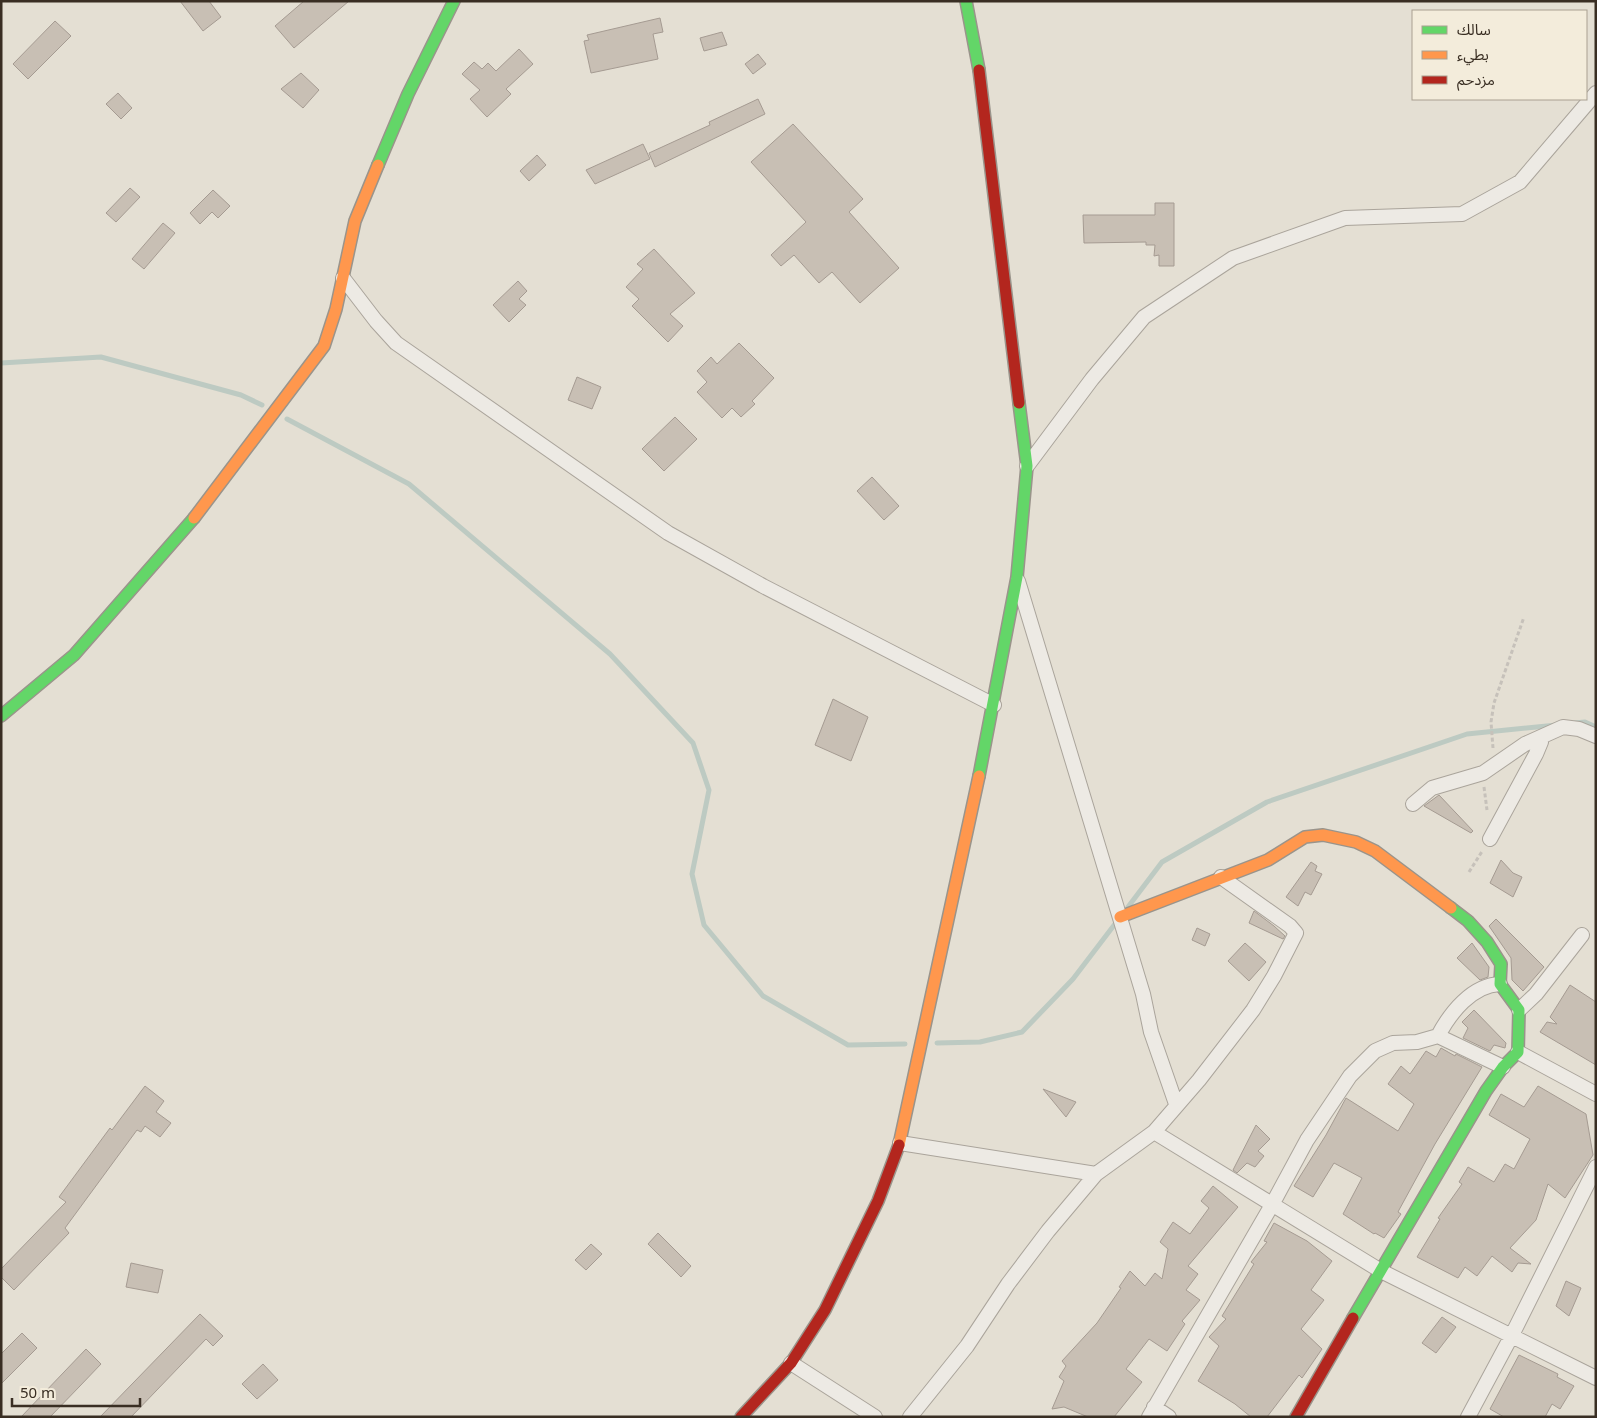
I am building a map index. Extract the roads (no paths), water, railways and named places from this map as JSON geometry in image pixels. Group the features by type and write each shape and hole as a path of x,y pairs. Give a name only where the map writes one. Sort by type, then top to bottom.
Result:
{"street":[{"path":"1,716 74,655 204,506 324,346 336,309 355,221 408,94 454,1"},
{"path":"741,1417 791,1363 825,1310 878,1201 900,1143 994,705 1017,577 1027,466 976,47 966,1"},
{"path":"1027,466 1092,378 1144,317 1184,290 1233,258 1345,218 1462,214 1478,207 1520,182 1596,93"},
{"path":"343,278 376,321 396,342 668,533 763,586 994,705"},
{"path":"1017,577 1120,918 1151,1032 1176,1104"},
{"path":"1412,804 1432,788 1483,773 1507,755 1563,728 1579,729 1596,736"},
{"path":"1490,839 1536,754 1541,742 1539,738"},
{"path":"1120,918 1268,860 1305,837 1323,835 1366,846 1468,921 1494,951 1501,964 1500,984 1519,1010 1518,1052 1503,1067 1486,1091 1296,1417"},
{"path":"910,1417 967,1346 1008,1284 1048,1231 1096,1174 1154,1132 1176,1104 1199,1080 1253,1010 1295,938 1296,933 1290,926 1221,878"},
{"path":"1519,1010 1536,994 1582,935"},
{"path":"1438,1036 1447,1020 1464,1002 1478,991 1500,984"},
{"path":"1170,1417 1151,1412 1273,1203 1307,1140 1350,1076 1375,1051 1393,1043 1417,1042 1438,1036 1503,1067"},
{"path":"1518,1052 1596,1094"},
{"path":"1154,1132 1273,1203 1381,1271 1596,1378"},
{"path":"900,1143 1096,1174"},
{"path":"1468,1417 1512,1335 1596,1167"},
{"path":"791,1363 875,1417"}],"waterway":[{"path":"1,363 101,357 241,395 262,405"},
{"path":"287,419 409,484 610,654 693,743 709,790 692,874 704,925 763,996 848,1045 905,1044"},
{"path":"1575,723 1585,722 1596,727"},
{"path":"1128,907 1162,862 1267,802 1467,734 1557,725"},
{"path":"937,1043 980,1042 1022,1032 1073,979 1118,920"}]}
